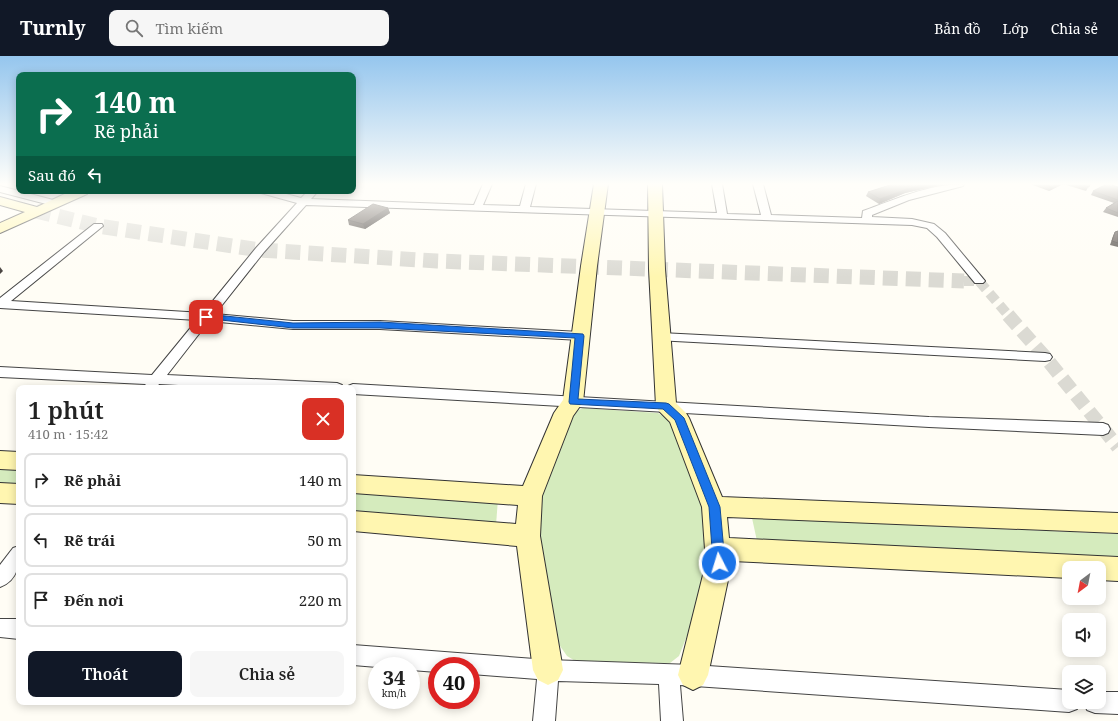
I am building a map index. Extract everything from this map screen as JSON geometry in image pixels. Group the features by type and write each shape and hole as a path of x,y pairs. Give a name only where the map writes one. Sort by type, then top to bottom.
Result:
{"street":[{"path":"0,229 28,215"},
{"path":"153,384 260,250 291,215"},
{"path":"544,721 548,670 528,536 530,496 564,413 573,402 580,336 597,215"},
{"path":"656,215 666,406 679,418 714,507 718,549 719,563 693,676"},
{"path":"658,215 912,222 930,226 941,235 979,281"},
{"path":"867,215 869,220"},
{"path":"0,304 98,226"},
{"path":"0,304 206,317 293,326 380,325 580,336"},
{"path":"662,337 1045,357"},
{"path":"0,372 153,384 199,385"},
{"path":"356,389 929,422 1103,429"},
{"path":"0,460 16,461"},
{"path":"356,484 530,496"},
{"path":"0,493 16,494"},
{"path":"714,507 1118,523"},
{"path":"356,521 528,536"},
{"path":"718,549 1062,566"},
{"path":"0,579 16,558"},
{"path":"1106,568 1118,569"},
{"path":"0,628 16,629"},
{"path":"356,655 548,670 693,676 1062,701"},
{"path":"669,675 672,721"},
{"path":"1106,702 1118,703"}],"green space":[{"path":"583,408 658,413 668,419 686,457 705,509 709,552 702,598 679,656 670,663 577,662 567,656 558,643 539,533 544,483 574,412"},
{"path":"0,467 16,468 16,488 0,487"},
{"path":"356,489 498,499 496,525 356,513"},
{"path":"752,518 1118,534 1118,559 757,541"}],"building":[{"path":"356,215 377,215 363,224 348,220"},
{"path":"1118,231 1118,243 1112,241 1115,232"}],"tunnel":[{"path":"53,215 98,226 260,250 437,261 964,281"},
{"path":"964,281 979,281 1009,316"},
{"path":"1008,315 1045,357 1118,447"}],"route":[{"path":"206,317 293,326 380,325 580,336 573,402 666,406 679,418 714,507 719,563"}]}
